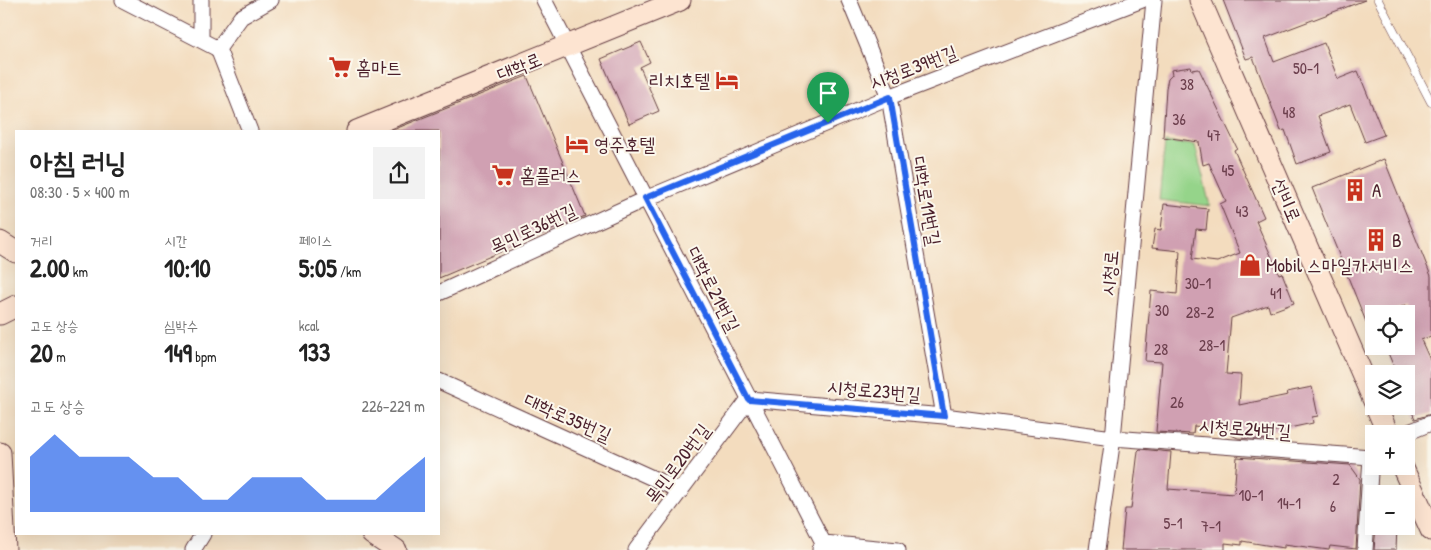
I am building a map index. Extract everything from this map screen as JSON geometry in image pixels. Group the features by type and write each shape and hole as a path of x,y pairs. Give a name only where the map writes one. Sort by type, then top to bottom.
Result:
{"main road":[{"name":"대학로","path":"359,130 680,0"},
{"name":"선비로","path":"1200,0 1365,380"},
{"path":"0,242 15,251"},
{"path":"0,314 15,306"},
{"path":"0,453 5,550"},
{"path":"1406,475 1431,530"},
{"path":"374,535 396,550"}],"street":[{"path":"123,0 218,48 250,130"},
{"path":"201,0 202,40"},
{"path":"218,48 241,17 270,0"},
{"name":"대학로21번길","path":"544,0 823,548"},
{"name":"대학로11번길","path":"848,0 890,97 944,416"},
{"name":"시청로39번길","path":"645,198 890,97 1142,0"},
{"name":"시청로","path":"1098,550 1114,438 1154,0"},
{"name":"목민로36번길","path":"440,294 645,198"},
{"name":"대학로35번길","path":"440,381 681,491"},
{"name":"시청로23번길","path":"749,400 944,416 1114,438"},
{"name":"목민로20번길","path":"636,550 749,400"},
{"path":"1415,430 1431,423"},
{"name":"시청로24번길","path":"1114,438 1365,456"},
{"path":"1365,550 1371,475"},
{"path":"193,550 203,535"},
{"path":"823,548 898,550"}],"lane":[{"path":"1378,0 1431,102"}],"green space":[{"path":"1165,142 1195,145 1210,206 1159,200"}],"building":[{"path":"1223,0 1365,0 1265,38 1274,62 1324,43 1338,79 1358,71 1384,135 1365,142 1350,104 1318,116 1331,152 1297,164 1285,130 1281,131 1253,57 1246,59"},
{"path":"641,42 650,62 640,67 659,111 629,124 601,59"},
{"path":"1191,67 1192,70 1199,69 1237,148 1234,150 1264,217 1256,221 1279,274 1282,273 1294,303 1270,312 1268,305 1231,318 1226,374 1241,375 1239,405 1288,395 1287,392 1312,387 1318,416 1312,417 1313,423 1270,432 1271,440 1238,438 1231,435 1231,430 1194,426 1193,434 1156,432 1162,362 1145,361 1151,291 1177,294 1180,251 1152,248 1155,229 1161,230 1164,204 1208,209 1206,230 1196,229 1192,259 1217,262 1240,253 1220,204 1226,201 1209,163 1203,165 1199,142 1163,137 1166,88 1168,79 1172,75 1171,70"},
{"name":"홈플러스","path":"527,76 585,216 440,278 440,130 392,130"},
{"path":"1384,159 1431,276 1431,336 1421,340 1431,362 1431,414 1415,419 1413,415 1415,415 1415,365 1393,365 1389,355 1415,355 1415,305 1365,305 1365,319 1312,188"},
{"path":"1140,449 1171,452 1168,489 1234,494 1237,457 1350,465 1360,479 1356,549 1330,546 1329,550 1284,544 1284,548 1242,541 1242,545 1225,543 1225,550 1121,550 1125,509 1131,509 1138,451"},
{"path":"1375,535 1397,535 1396,550 1374,550"}],"place":[{"name":"홈마트","path":"340,67"},
{"name":"리치호텔","path":"727,80"},
{"name":"영주호텔","path":"577,144"},
{"name":"홈플러스","path":"503,175"},
{"name":"A","path":"1355,190"},
{"name":"B","path":"1376,240"},
{"name":"Mobil 스마일카서비스","path":"1250,265"}],"route":[{"path":"890,97 944,416 749,400 645,198 828,123 890,97"}]}
